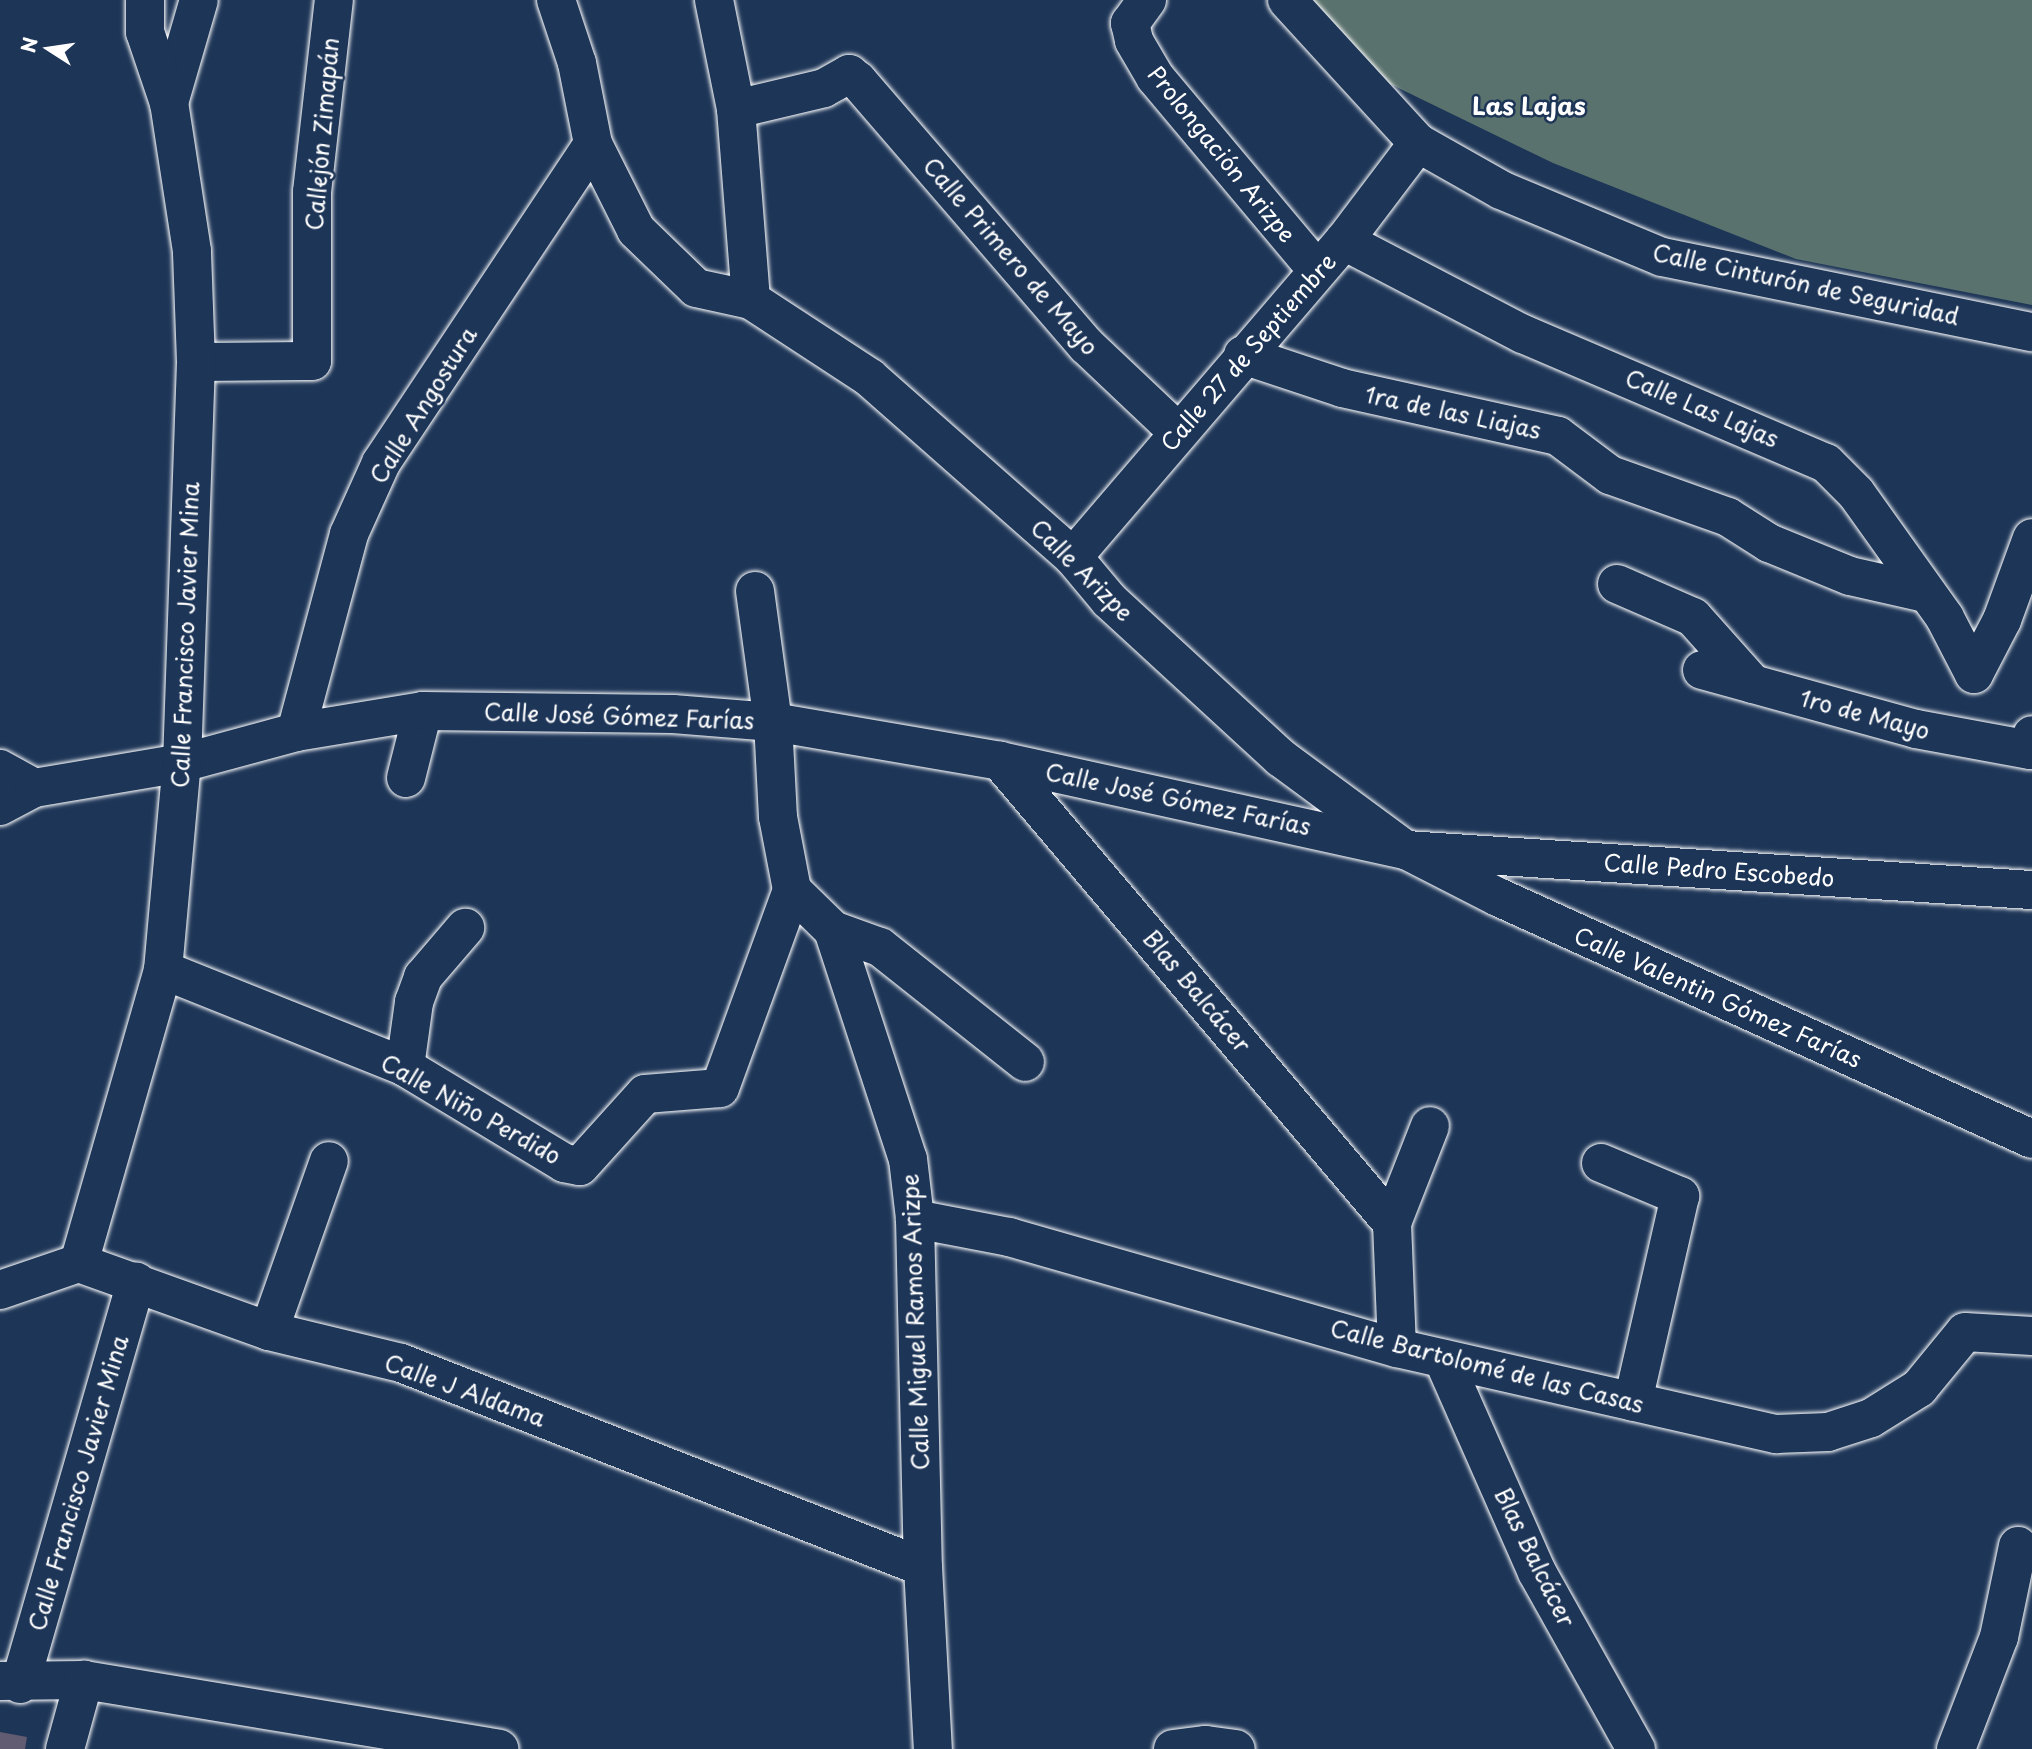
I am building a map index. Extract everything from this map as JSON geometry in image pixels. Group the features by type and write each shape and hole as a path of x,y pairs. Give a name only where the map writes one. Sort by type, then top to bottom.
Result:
{"street":[{"name":"Calle Francisco Javier Mina","path":"79,1263 163,970 182,764 196,362 192,251 169,103 145,32 145,0"},
{"path":"169,103 199,0"},
{"name":"Callejón Zimapán","path":"196,362 312,361 312,192 334,0"},
{"path":"556,0 577,64 593,144 636,230 696,288 751,300 736,109 714,0"},
{"name":"Calle Cinturón de Seguridad","path":"1287,0 1418,143 1501,190 1662,257 2032,332"},
{"name":"Prolongación Arizpe","path":"1138,11 1134,41 1155,77 1316,269"},
{"name":"Calle Primero de Mayo","path":"736,109 824,89 849,74 879,100 994,243 1087,346 1178,432"},
{"name":"Calle 27 de Septiembre","path":"1073,557 1316,269 1344,241 1418,143"},
{"name":"Calle Angostura","path":"296,732 349,534 381,463 593,144"},
{"name":"Calle Las Lajas","path":"1344,241 1523,334 1826,463 1856,494 1945,618 1974,674 2002,620 2032,538"},
{"name":"Calle Arizpe","path":"751,300 870,378 1073,557 1109,600 1281,758 1406,850"},
{"name":"1ra de las Liajas","path":"1243,355 1342,388 1558,436 1609,475 1728,517 1769,543 1850,576 1925,593"},
{"path":"1617,584 1693,617 1753,684"},
{"path":"755,591 773,722 778,817 792,890"},
{"name":"1ro de Mayo","path":"1702,670 1916,729 2031,743"},
{"path":"406,778 422,711"},
{"name":"Calle José Gómez Farías","path":"0,806 34,788 182,764 296,732 422,711 673,714 773,722 1000,761 1406,850"},
{"name":"Blas Balcácer","path":"1000,761 1392,1223"},
{"path":"0,769 34,788"},
{"name":"Calle Pedro Escobedo","path":"1406,850 2032,890"},
{"name":"Calle Valentin Gómez Farías","path":"1406,850 1499,897 2032,1139"},
{"name":"Calle Miguel Ramos Arizpe","path":"792,890 833,930 908,1159 915,1219 923,1567 933,1749"},
{"name":"Calle Niño Perdido","path":"163,970 405,1067 564,1163 580,1166 645,1094 720,1088 792,890"},
{"path":"405,1067 414,1002 424,977 465,928"},
{"path":"833,930 880,947 1025,1062"},
{"path":"1397,1348 1392,1223 1430,1126"},
{"path":"270,1331 329,1161"},
{"path":"1601,1163 1680,1196 1633,1402"},
{"name":"Calle Bartolomé de las Casas","path":"915,1219 1009,1237 1397,1348 1776,1434 1828,1432 1871,1418 1919,1388 1965,1332 2032,1336"},
{"path":"0,1290 79,1263"},
{"name":"Calle J Aldama","path":"79,1263 270,1331 401,1363 923,1567"},
{"name":"Calle Francisco Javier Mina","path":"10,1683 136,1282"},
{"name":"Blas Balcácer","path":"1443,1359 1537,1572 1636,1749"},
{"path":"1956,1749 1999,1637 2018,1546"},
{"path":"65,1749 84,1680"},
{"path":"10,1683 84,1680 499,1749"},
{"path":"1173,1749 1206,1745 1236,1749"}],"green space":[{"path":"1313,0 2032,0 2032,305 1796,259 1553,163 1382,80"}],"building":[{"path":"0,1732 27,1737 25,1749 0,1749"}],"district":[{"name":"Las Lajas","path":"1529,106"}]}
